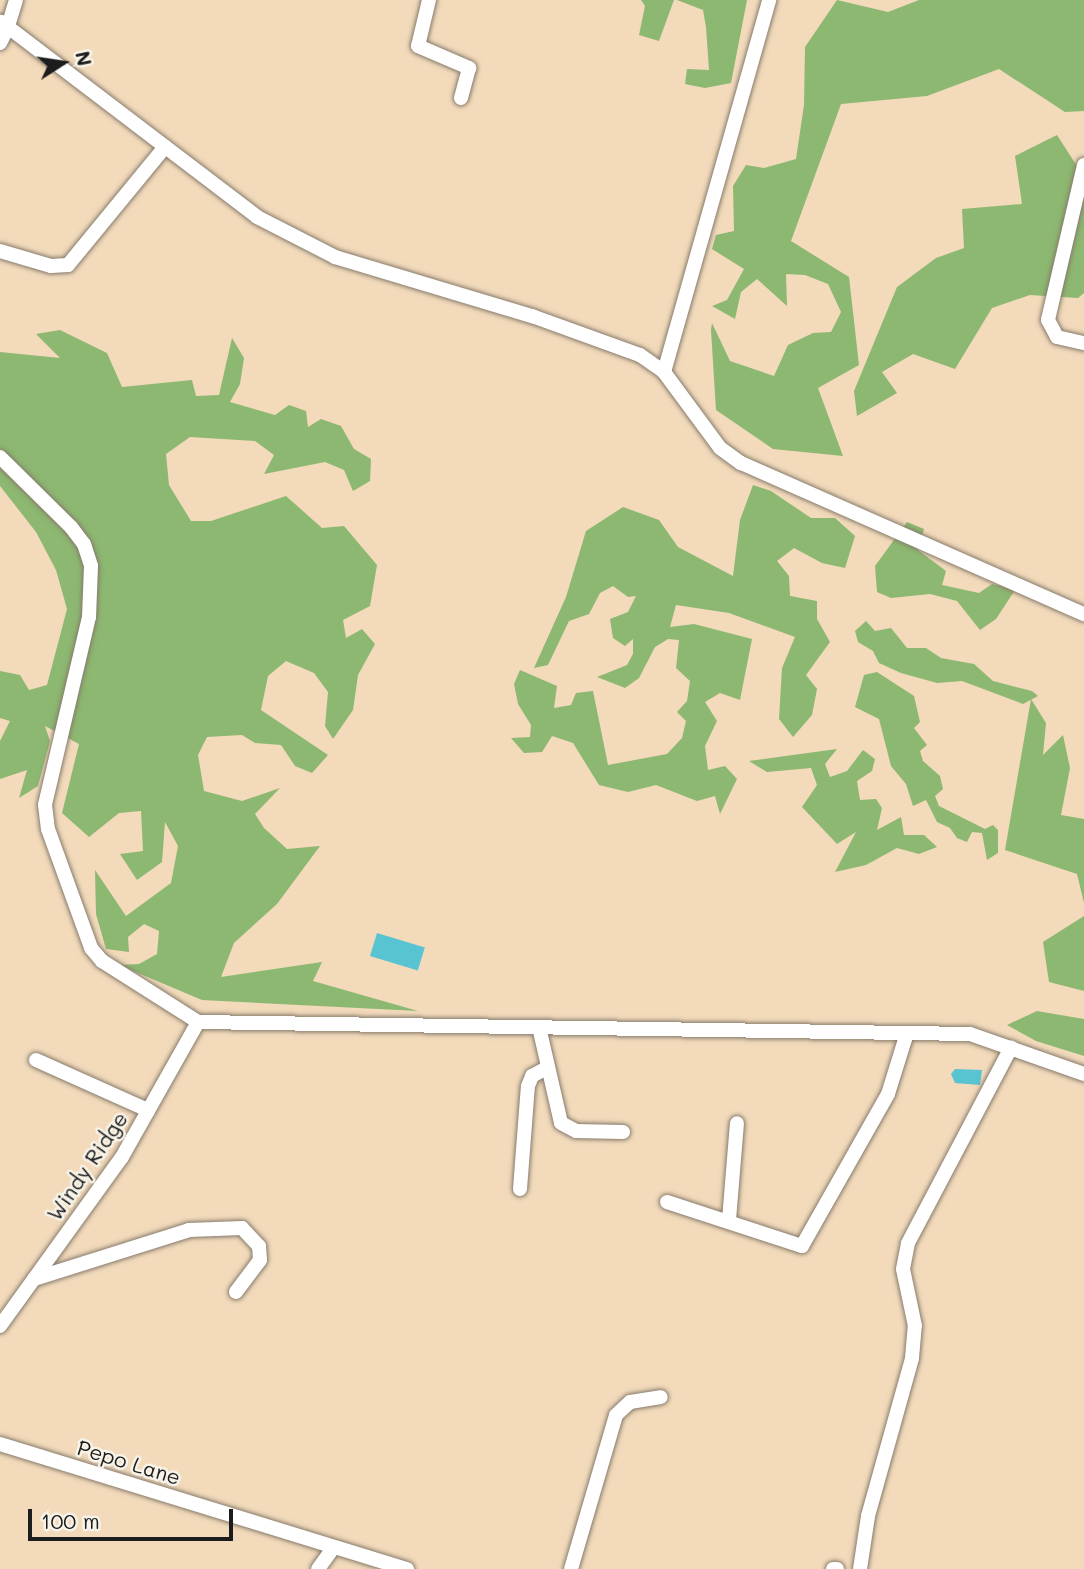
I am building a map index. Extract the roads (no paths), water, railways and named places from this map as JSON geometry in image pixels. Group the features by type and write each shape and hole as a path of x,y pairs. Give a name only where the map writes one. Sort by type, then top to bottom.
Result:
{"street":[{"path":"0,43 4,24 16,0"},
{"path":"429,0 418,46 469,68 461,98"},
{"path":"664,372 769,0"},
{"path":"4,24 257,216 335,257 532,316 640,355 664,372 720,448 741,463 1084,614"},
{"path":"0,251 51,266 68,265 165,147"},
{"path":"1084,165 1048,320 1057,337 1084,343"},
{"path":"0,457 71,527 84,544 91,566 89,617 45,805 48,829 91,948 103,961 198,1022 970,1034 1084,1074"},
{"name":"Windy Ridge","path":"0,1326 122,1157 198,1022"},
{"path":"539,1027 558,1115 566,1128 623,1132"},
{"path":"667,1202 802,1246 888,1094 907,1033"},
{"path":"860,1569 868,1516 912,1358 915,1326 903,1269 908,1243 1011,1048"},
{"path":"36,1060 148,1110"},
{"path":"520,1189 528,1086 532,1076 548,1067"},
{"path":"729,1220 737,1123"},
{"path":"34,1279 189,1230 242,1228 259,1246 260,1260 236,1292"},
{"path":"571,1569 616,1415 630,1402 661,1397"},
{"name":"Pepo Lane","path":"0,1444 407,1569"},
{"path":"318,1569 333,1548"}],"water":[{"path":"377,933 425,948 418,971 370,956"},
{"path":"955,1069 982,1070 980,1085 955,1083 951,1074"}]}
